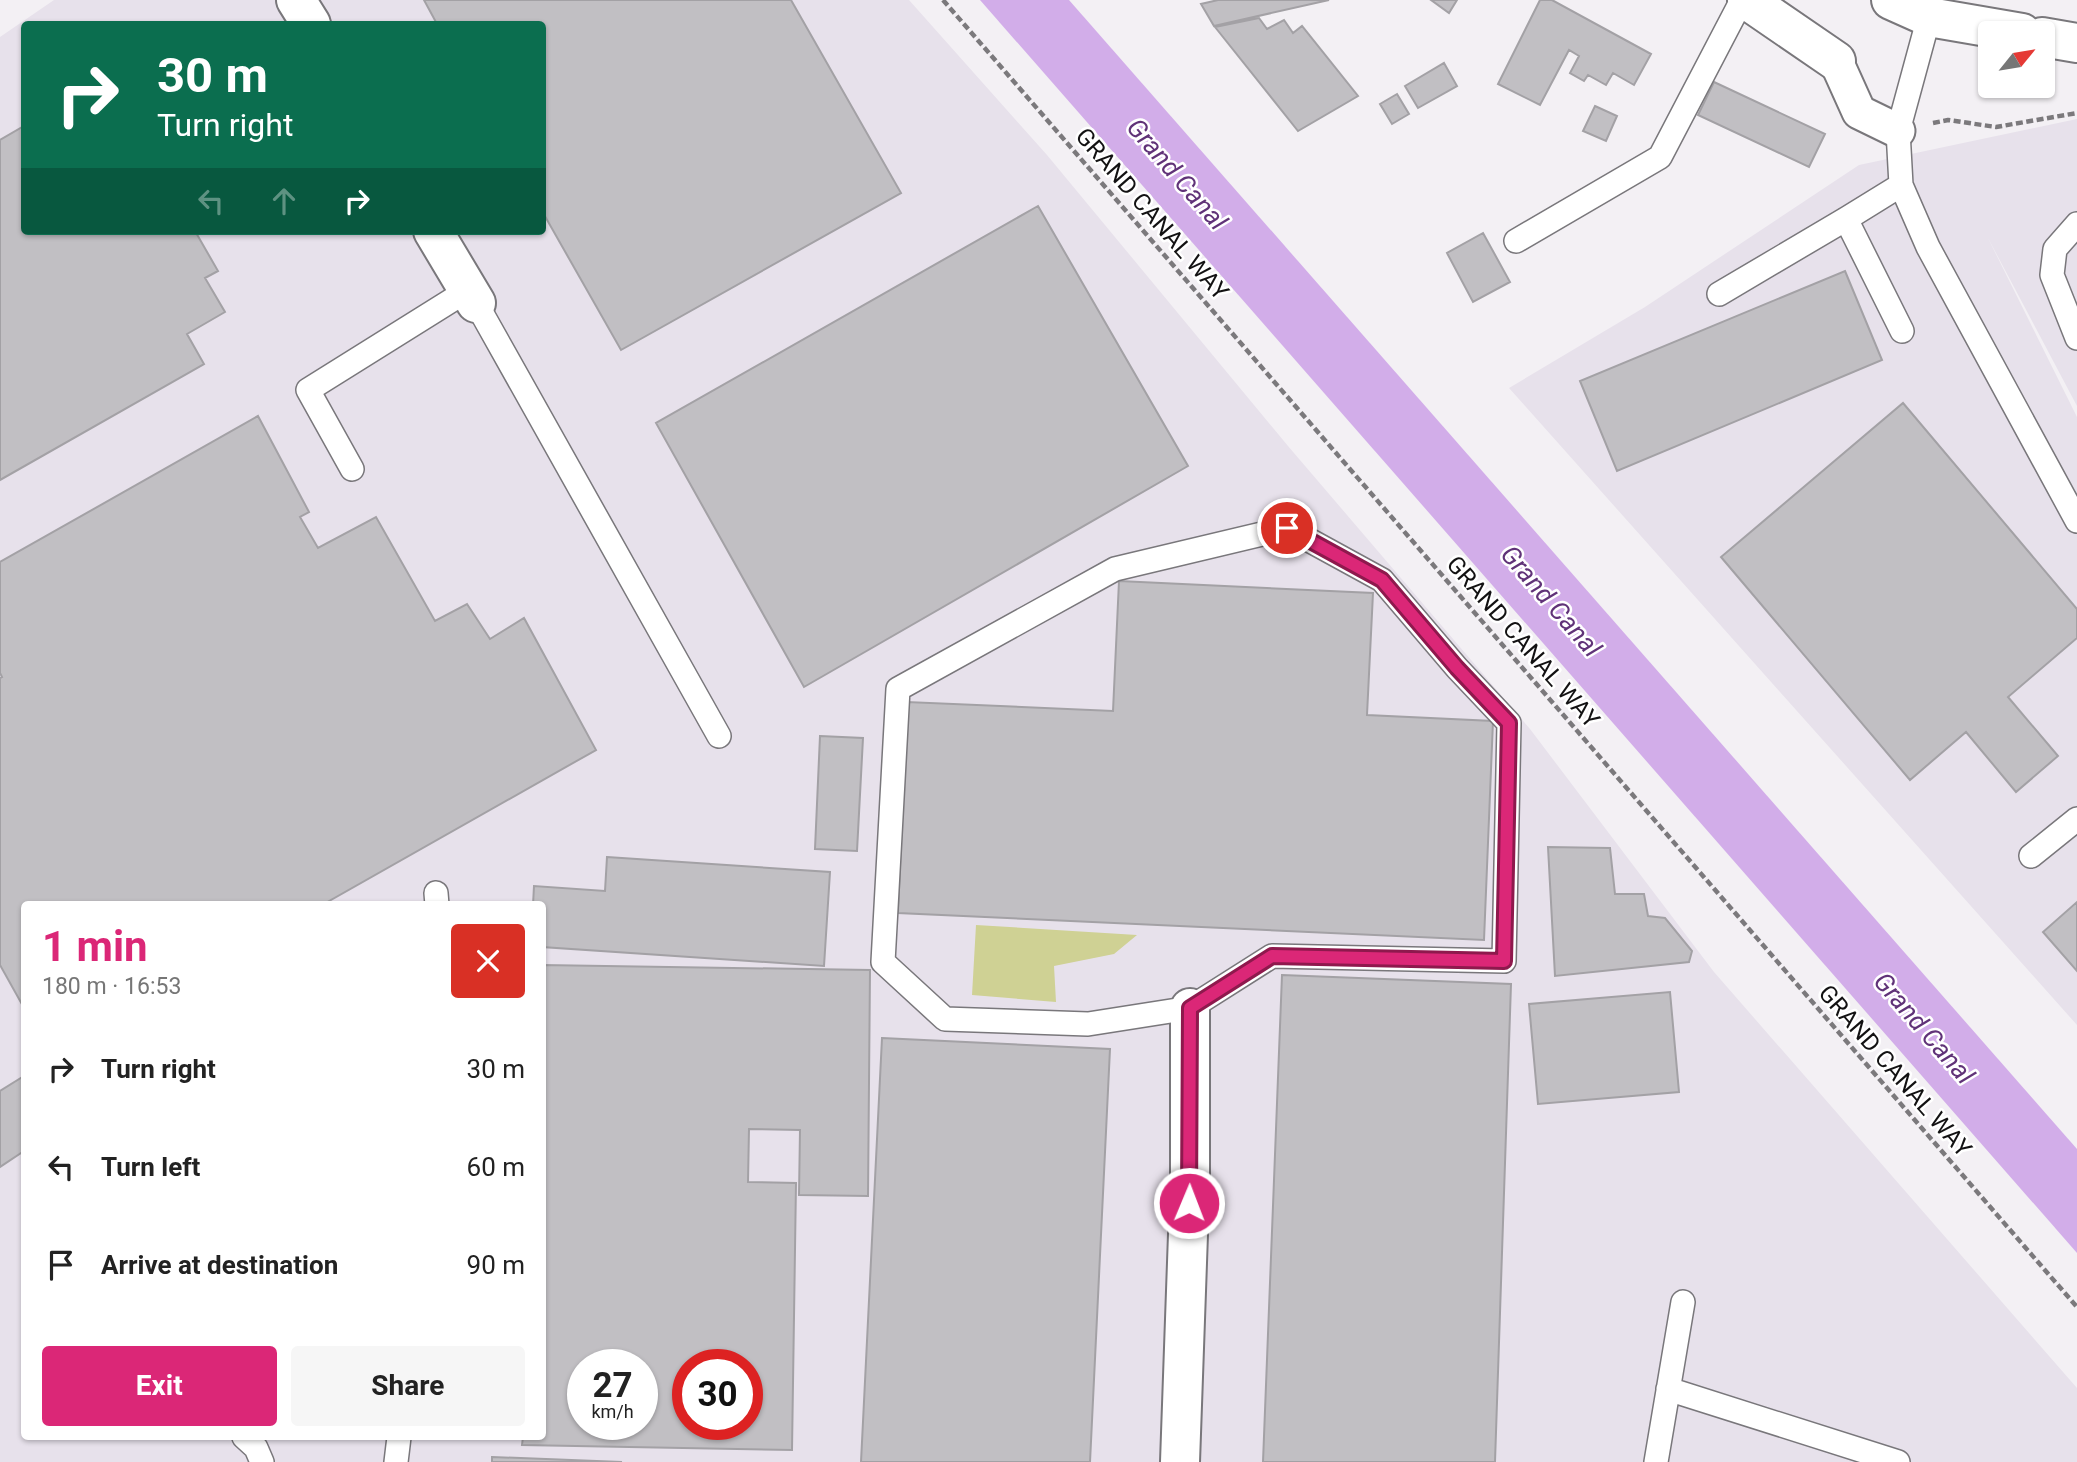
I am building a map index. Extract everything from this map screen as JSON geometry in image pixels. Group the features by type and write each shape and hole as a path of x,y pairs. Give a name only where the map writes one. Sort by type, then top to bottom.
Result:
{"street":[{"path":"296,0 309,21"},
{"path":"1744,0 1836,61 1858,113 1898,131"},
{"path":"1891,0 1928,17 1978,26"},
{"path":"2055,39 2077,43"},
{"path":"435,235 472,296"},
{"path":"1180,1462 1190,1177 1190,1008"}],"lane":[{"path":"1516,241 1660,157 1744,0"},
{"path":"1928,17 1898,131 1901,184 1927,247 2077,522"},
{"path":"1719,294 1901,184"},
{"path":"1846,219 1902,331"},
{"path":"2077,224 2055,249 2052,275 2077,338"},
{"path":"352,469 309,390 472,296 719,736"},
{"path":"1287,528 1382,580 1457,668 1509,723 1504,961 1272,956 1190,1008 1088,1024 945,1019 883,962 898,689 1115,569 1287,528"},
{"path":"2031,856 2077,819"},
{"path":"1656,1462 1683,1301"},
{"path":"1668,1389 1898,1462"},
{"path":"247,1440 256,1448 262,1462"},
{"path":"396,1462 399,1440"}],"path":[{"name":"GRAND CANAL WAY","path":"943,0 2077,1307"},
{"path":"1898,131 1948,120 1996,127 2077,113"}],"shaded area":[{"path":"54,0 909,0 1047,155 1288,446 1530,729 1714,972 2077,1388 2077,1462 0,1462 0,37 21,23 21,235 546,235 546,21 23,21"},
{"path":"2077,119 2077,406 1988,238 2077,417 2077,1025 1509,388 1645,307 1859,165"}],"green space":[{"path":"976,925 1137,935 1114,954 1054,966 1056,1002 972,995"}],"water":[{"name":"Grand Canal","path":"980,0 1069,0 2077,1149 2077,1253"}],"building":[{"path":"424,0 791,0 901,193 621,350 546,218 546,21 435,21"},
{"path":"1218,0 1329,0 1214,26 1201,4"},
{"path":"1431,0 1457,0 1449,13"},
{"path":"1540,0 1552,0 1651,54 1634,85 1613,73 1606,85 1588,75 1584,81 1570,73 1579,56 1569,50 1540,105 1498,84"},
{"path":"1259,18 1267,29 1284,20 1293,33 1302,26 1358,96 1298,131 1215,27"},
{"path":"1444,63 1457,86 1418,108 1405,86"},
{"path":"1714,82 1825,134 1809,167 1698,115"},
{"path":"1397,94 1409,114 1392,124 1380,104"},
{"path":"1595,106 1617,116 1606,141 1583,131"},
{"path":"21,128 21,235 197,235 218,271 205,278 225,312 187,334 204,364 0,480 0,140"},
{"path":"1038,206 1188,466 804,687 656,423"},
{"path":"1483,233 1510,282 1473,302 1447,253"},
{"path":"1845,271 1882,360 1617,471 1580,381"},
{"path":"1903,403 2077,609 2077,638 2008,697 2058,756 2016,792 1966,732 1910,780 1721,557"},
{"path":"258,416 309,512 300,517 318,548 376,517 435,621 467,604 490,639 524,618 596,750 329,901 21,901 21,1003 0,965 0,562"},
{"path":"1119,581 1373,593 1367,715 1493,721 1484,940 898,913 907,702 1113,711"},
{"path":"820,736 863,738 857,851 815,849"},
{"path":"1548,847 1610,848 1615,894 1644,894 1648,916 1665,918 1692,951 1689,962 1555,976"},
{"path":"607,857 830,872 824,966 546,947 546,901 533,901 534,886 605,891"},
{"path":"2077,902 2077,971 2043,932"},
{"path":"546,965 870,970 868,1196 799,1195 800,1130 749,1129 748,1182 796,1183 792,1450 522,1445 523,1440 546,1440"},
{"path":"1282,975 1511,984 1495,1462 1263,1462"},
{"path":"1670,992 1679,1092 1538,1104 1529,1004"},
{"path":"882,1038 1110,1049 1090,1462 861,1462"},
{"path":"21,1078 21,1153 0,1167 0,1091"},
{"path":"492,1457 622,1462 492,1462"}],"route":[{"path":"1189,1203 1190,1008 1272,956 1504,961 1509,723 1457,668 1382,580 1287,528"}]}
